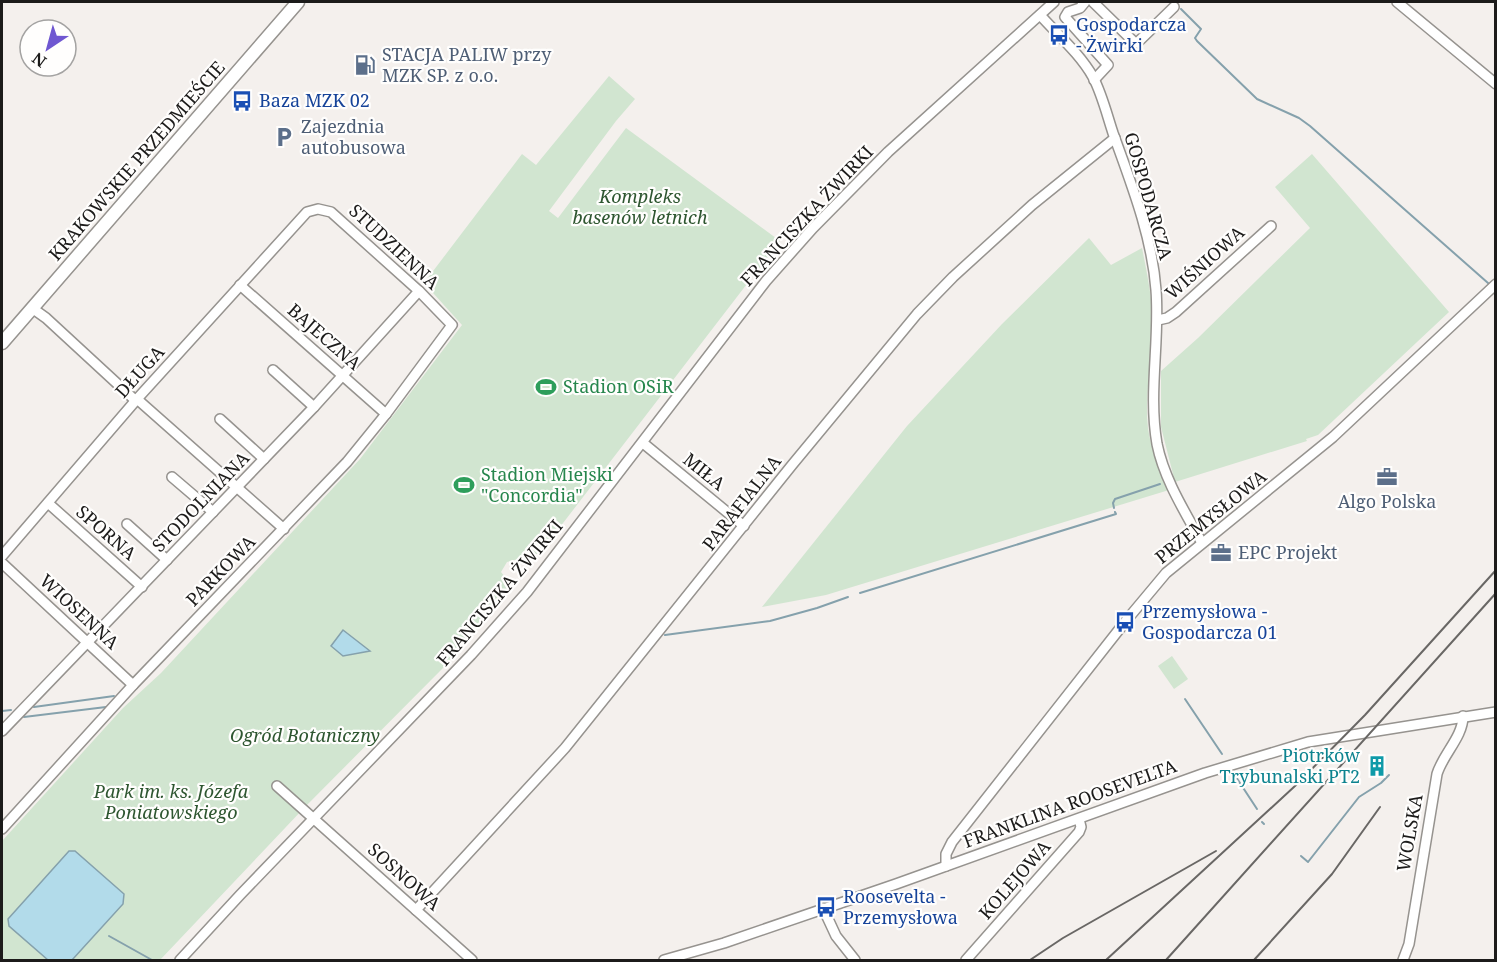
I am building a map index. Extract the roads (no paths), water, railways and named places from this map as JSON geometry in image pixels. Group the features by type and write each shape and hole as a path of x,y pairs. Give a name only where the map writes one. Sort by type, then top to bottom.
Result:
{"main road":[{"name":"KRAKOWSKIE PRZEDMIEŚCIE","path":"2,344 298,2"}],"street":[{"name":"FRANCISZKA ŻWIRKI","path":"180,960 403,727 527,592 766,281 825,214 888,152 1054,2"},
{"path":"1085,2 1080,8 1068,12 1065,17 1108,65 1094,80"},
{"path":"1093,2 1137,43 1174,7"},
{"path":"1397,2 1496,84"},
{"name":"GOSPODARCZA","path":"1040,15 1080,59 1094,80 1135,198 1149,246 1156,286 1158,320 1154,412 1158,446 1175,492 1202,543"},
{"name":"PARAFIALNA","path":"417,910 566,748 917,314 953,277 1032,205 1115,138"},
{"name":"STUDZIENNA","path":"307,212 318,209 331,212 419,291 452,325"},
{"name":"DŁUGA","path":"2,556 136,400 307,212"},
{"name":"WIŚNIOWA","path":"1158,320 1167,318 1176,312 1271,226"},
{"name":"PRZEMYSŁOWA","path":"946,866 946,854 952,842 1166,573 1293,472 1333,437 1496,284"},
{"name":"BAJECZNA","path":"240,285 386,414"},
{"name":"STODOLNIANA","path":"2,731 264,459 419,291"},
{"path":"32,308 284,529"},
{"name":"PARKOWA","path":"2,829 133,686 347,462 452,325"},
{"path":"273,370 314,406"},
{"path":"220,419 264,459"},
{"name":"MIŁA","path":"643,443 744,526"},
{"path":"172,477 213,512"},
{"name":"SPORNA","path":"48,503 142,587"},
{"path":"128,524 167,560"},
{"name":"WIOSENNA","path":"2,563 133,686"},
{"name":"FRANKLINA ROOSEVELTA","path":"664,960 724,943 1205,773 1308,742 1496,712"},
{"name":"WOLSKA","path":"1403,960 1409,944 1437,774 1444,756 1462,728 1463,716"},
{"name":"SOSNOWA","path":"277,786 472,960"},
{"name":"KOLEJOWA","path":"966,960 1079,832 1081,827 1079,819"},
{"path":"823,908 836,936 855,960"}],"water":[{"path":"343,630 370,651 343,656 331,646"},
{"path":"69,851 75,851 124,894 123,904 72,960 48,960 9,926 8,919"}],"waterway":[{"path":"1181,9 1201,29 1195,38 1197,41 1257,99 1299,118 1310,126 1488,283"},
{"path":"1114,508 1115,499 1160,484"},
{"path":"860,593 1116,514 1115,512"},
{"path":"665,635 770,621 848,597"},
{"path":"34,707 114,696"},
{"path":"1185,699 1222,754"},
{"path":"24,717 106,707"},
{"path":"2,711 11,710"},
{"path":"1301,856 1308,862 1359,797 1389,775"},
{"path":"1236,777 1257,809"},
{"path":"109,936 152,960"}],"railway":[{"path":"1106,960 1295,786 1365,715 1496,570"},
{"path":"1166,960 1496,593"},
{"path":"1254,960 1332,874 1380,807"},
{"path":"1030,960 1063,938 1216,851"}],"place":[{"name":"Gospodarcza - Żwirki","path":"1059,35"},
{"name":"STACJA PALIW przy MZK SP. z o.o.","path":"365,65"},
{"name":"Baza MZK 02","path":"242,101"},
{"name":"Zajezdnia autobusowa","path":"284,137"},
{"name":"Stadion OSiR","path":"546,387"},
{"name":"Algo Polska","path":"1387,477"},
{"name":"Stadion Miejski \"Concordia\"","path":"464,485"},
{"name":"EPC Projekt","path":"1221,553"},
{"name":"Przemysłowa - Gospodarcza 01","path":"1125,622"},
{"name":"Piotrków Trybunalski PT2","path":"1377,766"},
{"name":"Roosevelta - Przemysłowa","path":"826,907"}],"park label":[{"name":"Kompleks basenów letnich","path":"640,207"},
{"name":"Ogród Botaniczny","path":"305,736"},
{"name":"Park im. ks. Józefa Poniatowskiego","path":"171,802"}]}
